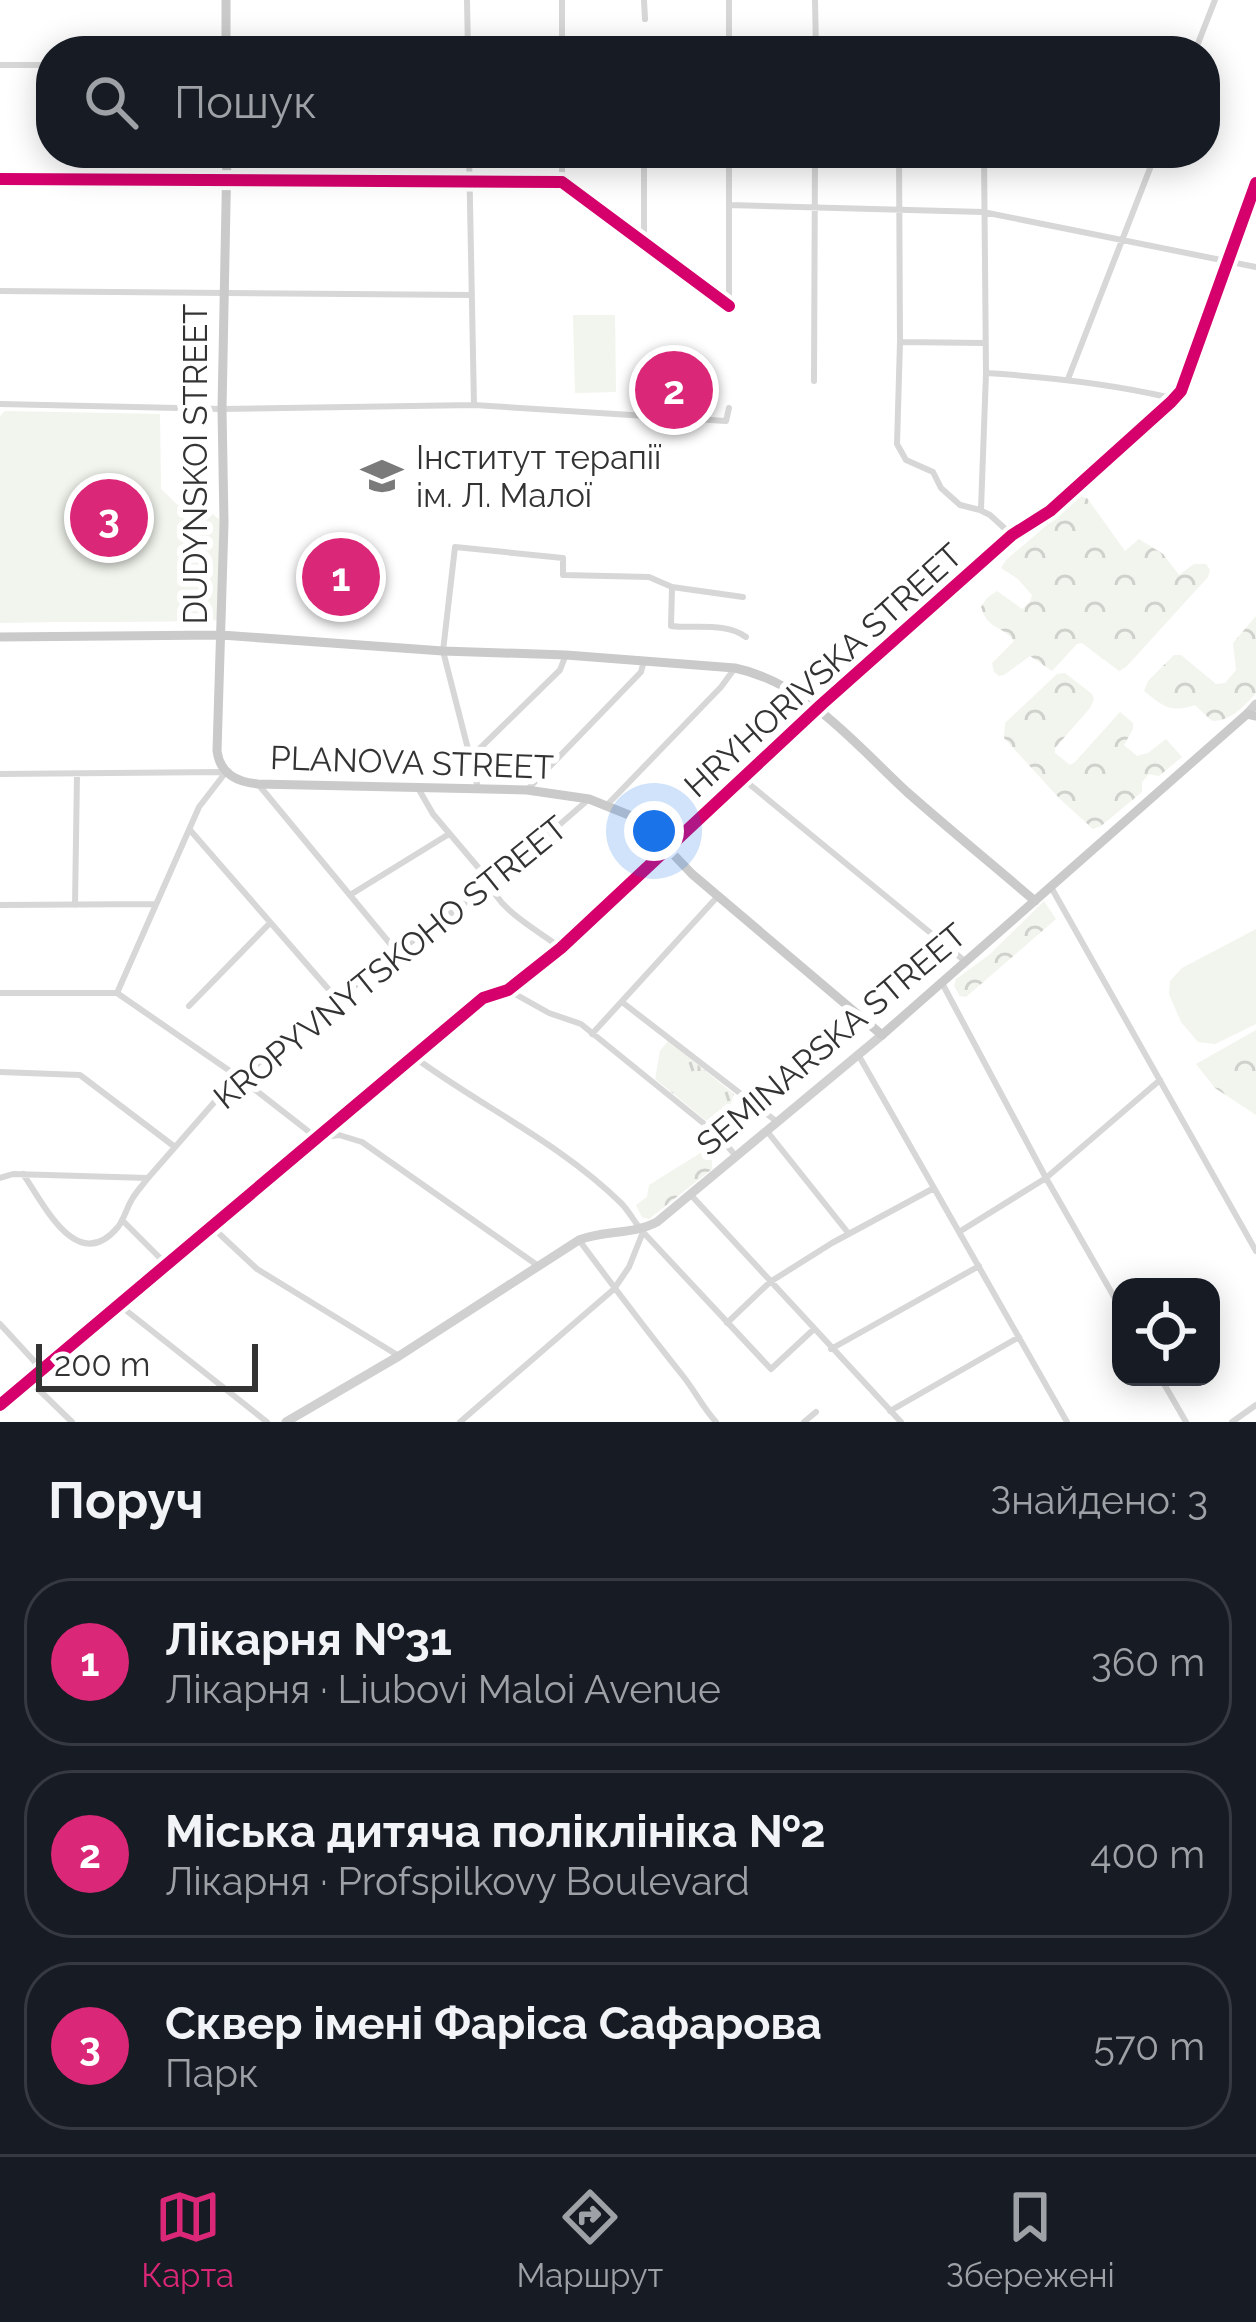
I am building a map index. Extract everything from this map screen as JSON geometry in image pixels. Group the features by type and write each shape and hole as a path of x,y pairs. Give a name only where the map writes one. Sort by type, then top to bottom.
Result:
{"main road":[{"path":"226,0 226,36"},
{"name":"DUDYNSKOI STREET","path":"226,772 217,751 227,168"},
{"path":"0,637 221,635 735,668 772,678 817,709 1035,901"},
{"name":"SEMINARSKA STREET","path":"882,1035 1251,715"},
{"name":"PLANOVA STREET","path":"226,772 237,780 258,784 526,790 608,804 651,831 718,896 882,1035"}],"street":[{"path":"467,0 468,36"},
{"path":"562,0 562,36"},
{"path":"644,0 644,19"},
{"path":"729,0 729,36"},
{"path":"815,0 816,36"},
{"path":"1201,36 1215,0"},
{"path":"0,65 36,64"},
{"path":"469,168 474,405"},
{"path":"562,168 562,182"},
{"path":"644,168 644,244"},
{"path":"0,179 562,182 729,306 729,168"},
{"path":"814,381 815,168"},
{"path":"899,168 897,444 906,460 933,472 940,488 960,506 980,510 1012,536"},
{"path":"980,510 986,373 984,168"},
{"path":"1068,379 1150,168"},
{"name":"HRYHORIVSKA STREET","path":"0,1405 483,998 508,990 561,948 817,709 1171,402 1181,391 1256,183"},
{"path":"729,205 983,212 1256,267"},
{"path":"0,291 472,295"},
{"path":"900,343 985,343"},
{"path":"986,373 1119,386 1167,397 1171,402"},
{"path":"0,404 222,409 474,405 726,422 729,408"},
{"path":"478,788 443,651 455,547 563,558 563,575 649,577 673,587 743,597"},
{"path":"673,587 671,626 727,628 746,637"},
{"path":"470,759 560,670 566,655"},
{"path":"526,790 641,672 644,661"},
{"name":"KROPYVNYTSKOHO STREET","path":"608,804 735,668"},
{"name":"SEMINARSKA STREET","path":"1251,715 1256,704"},
{"path":"117,993 200,807 226,772"},
{"name":"PLANOVA STREET","path":"0,774 226,772"},
{"path":"75,905 77,774"},
{"path":"742,779 966,962"},
{"path":"258,784 397,952"},
{"path":"418,788 488,879 491,891 561,948"},
{"name":"KROPYVNYTSKOHO STREET","path":"122,1220 148,1178 225,1090 397,952 490,885 589,799"},
{"path":"190,830 337,999"},
{"path":"350,895 449,834"},
{"path":"1051,887 1256,1251"},
{"path":"592,1034 718,896"},
{"path":"0,905 156,904"},
{"path":"188,1006 270,922"},
{"path":"942,982 1112,1293"},
{"path":"508,990 580,1024 718,1135 735,1155"},
{"path":"0,993 117,993 317,1138 339,1135 362,1142 537,1265"},
{"path":"622,1002 776,1121"},
{"name":"SEMINARSKA STREET","path":"460,1422 614,1289 629,1267 642,1231 882,1035"},
{"path":"859,1056 1067,1422"},
{"path":"414,1057 560,1152 623,1205 771,1369 814,1329"},
{"path":"0,1072 80,1075 175,1147"},
{"path":"959,1232 1046,1178 1160,1080"},
{"path":"766,1130 849,1234"},
{"path":"23,1174 76,1242 98,1243 122,1220 166,1264"},
{"path":"0,1178 23,1174 148,1178"},
{"path":"727,1323 770,1282 934,1188"},
{"path":"690,1194 901,1422"},
{"path":"212,1227 257,1269 399,1356"},
{"path":"286,1422 579,1240 642,1231"},
{"path":"579,1240 716,1422"},
{"path":"831,1349 979,1266"},
{"path":"118,1304 267,1422"},
{"path":"0,1324 34,1362 36,1387 72,1422"},
{"path":"890,1411 1019,1337"},
{"path":"1165,1386 1186,1422"},
{"path":"1232,1422 1256,1405"},
{"path":"804,1422 816,1412"}],"green space":[{"path":"573,315 615,315 616,392 575,393"},
{"path":"5,411 160,414 161,489 184,511 205,508 224,523 221,620 0,623 0,416"},
{"path":"1081,496 1125,551 1139,539 1163,554 1179,575 1194,564 1206,564 1208,577 1119,671 1082,643 1052,671 1030,656 999,676 992,663 1014,641 987,620 981,607 997,591 1022,609 1030,602 1032,595 1001,568"},
{"path":"1256,616 1256,693 1236,712 1212,721 1195,705 1168,707 1144,691 1174,655 1181,655 1216,684 1225,683 1236,670 1233,643"},
{"path":"1065,673 1094,699 1055,748 1070,765 1120,712 1133,723 1124,745 1137,756 1166,739 1182,757 1159,776 1149,774 1142,782 1142,792 1093,829 1004,738 1005,723 1057,674"},
{"path":"1044,901 1056,919 966,997 960,996 956,979 989,955"},
{"path":"1256,929 1256,1024 1215,1044 1198,1042 1181,1022 1169,994 1170,981 1182,968"},
{"path":"1256,1030 1256,1115 1215,1088 1196,1064"},
{"path":"668,1041 734,1094 714,1127 655,1079 660,1051"},
{"path":"707,1152 712,1169 649,1219 642,1217 636,1205 647,1197 649,1185"}],"cycle path":[{"path":"0,179 562,182 729,306"},
{"path":"0,1405 483,998 508,990 561,948 822,704 1171,402 1181,391 1256,183"}],"place":[{"name":"Міська дитяча поліклініка №2","path":"674,390"},
{"name":"Інститут терапії ім. Л. Малої","path":"382,476"},
{"name":"Сквер імені Фаріса Сафарова","path":"109,518"},
{"name":"Лікарня №31","path":"341,577"}]}
